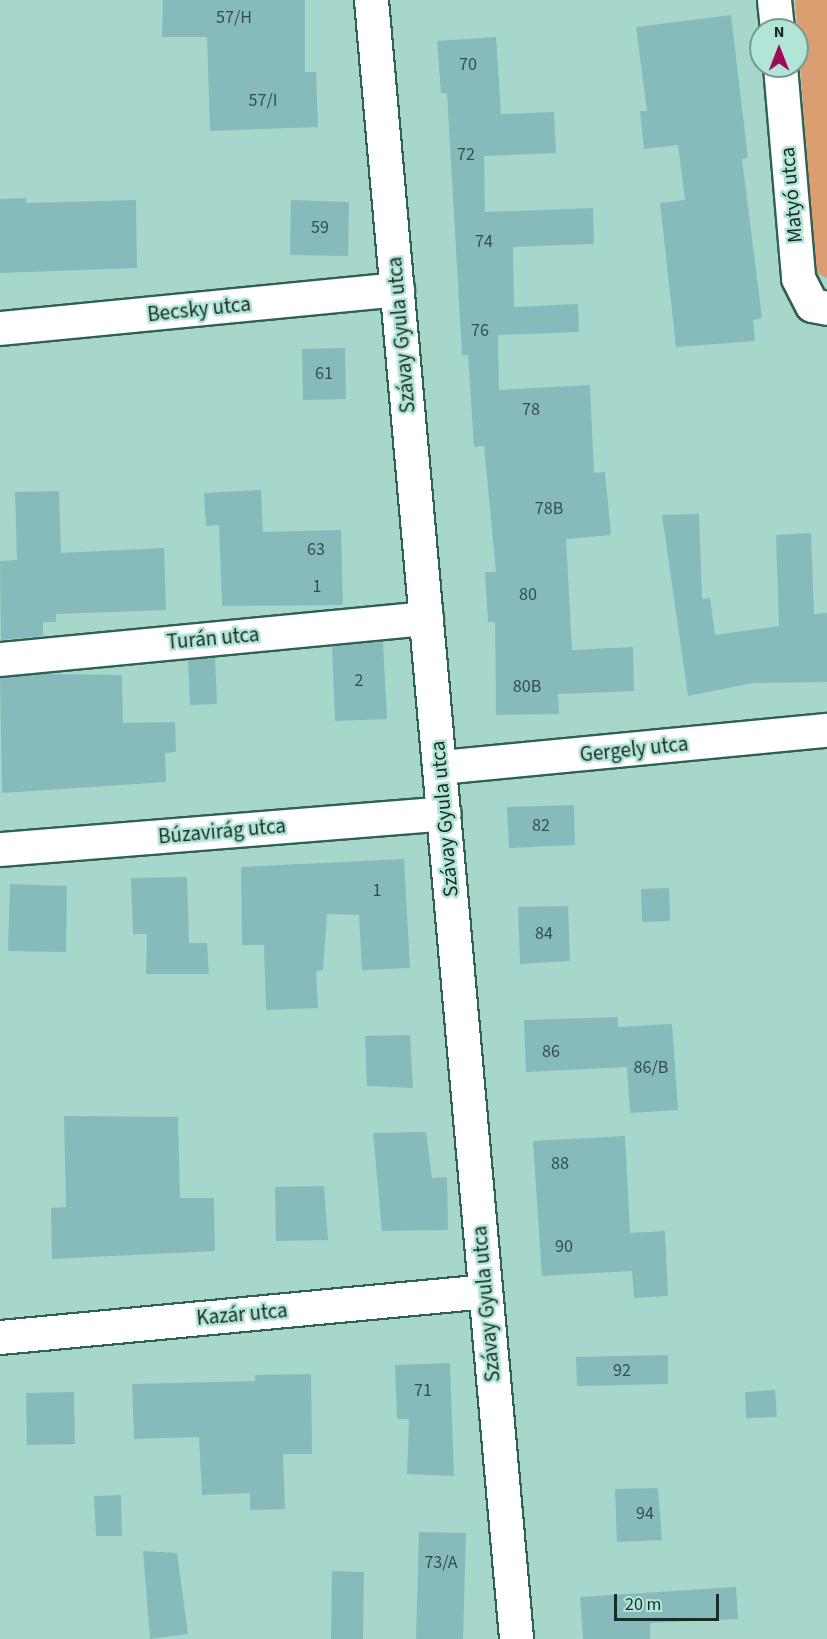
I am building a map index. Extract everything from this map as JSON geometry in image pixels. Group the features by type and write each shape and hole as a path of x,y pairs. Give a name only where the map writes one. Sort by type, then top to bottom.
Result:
{"street":[{"name":"Szávay Gyula utca","path":"371,0 516,1639"},
{"path":"774,0 776,18"},
{"name":"Matyó utca","path":"781,78 798,278 812,305 827,309"},
{"name":"Becsky utca","path":"0,328 397,290"},
{"name":"Turán utca","path":"0,658 426,618"},
{"name":"Gergely utca","path":"440,767 827,730"},
{"name":"Búzavirág utca","path":"0,849 444,813"},
{"name":"Kazár utca","path":"0,1337 484,1291"}],"shaded area":[{"path":"795,0 827,0 827,278 816,273 801,78 809,78 809,18 796,18"}],"building":[{"path":"163,0 305,0 305,72 316,72 318,127 210,131 207,37 162,37"},
{"path":"731,15 748,158 742,159 762,318 753,320 755,341 676,347 660,203 685,200 678,145 644,149 640,111 647,111 636,27"},
{"path":"496,37 501,114 554,112 556,153 484,156 485,212 593,208 594,244 513,247 514,307 578,304 579,332 498,335 499,390 590,385 594,473 605,472 611,535 566,539 572,650 633,647 634,691 558,694 559,714 496,715 495,622 488,622 485,572 496,572 484,446 474,447 468,355 462,355 447,93 441,93 437,41"},
{"path":"26,198 26,203 136,200 137,268 0,273 0,199"},
{"path":"291,200 349,202 348,256 290,255"},
{"path":"345,348 346,399 303,400 302,349"},
{"path":"261,490 263,532 341,530 343,605 222,606 219,525 206,526 204,493"},
{"path":"59,491 61,553 164,548 166,610 56,614 56,622 43,622 43,636 1,640 0,561 17,560 15,492"},
{"path":"699,514 702,599 710,598 715,635 779,626 776,535 811,533 814,614 827,613 827,682 753,683 688,696 662,515"},
{"path":"383,642 387,719 335,721 332,646"},
{"path":"215,657 217,704 190,705 188,660"},
{"path":"44,674 122,675 123,723 175,722 176,752 165,753 166,782 2,793 0,677"},
{"path":"574,805 575,845 509,848 507,807"},
{"path":"404,859 410,968 362,970 359,915 327,914 323,970 316,971 318,1008 266,1010 264,945 242,945 241,867"},
{"path":"187,877 189,943 207,943 209,974 146,974 147,934 133,934 131,878"},
{"path":"10,884 67,886 66,952 8,951"},
{"path":"669,888 670,921 642,922 641,889"},
{"path":"568,906 570,961 520,964 518,907"},
{"path":"618,1017 618,1027 672,1024 678,1110 630,1113 627,1067 526,1072 524,1020"},
{"path":"410,1035 413,1088 367,1086 365,1036"},
{"path":"64,1116 178,1117 180,1198 214,1198 215,1251 52,1259 51,1208 66,1207"},
{"path":"426,1132 432,1178 447,1177 448,1230 382,1231 373,1133"},
{"path":"625,1136 630,1233 665,1231 668,1296 634,1298 632,1271 542,1276 533,1141"},
{"path":"324,1186 328,1240 276,1241 275,1187"},
{"path":"668,1355 668,1384 577,1386 576,1357"},
{"path":"450,1363 454,1476 407,1474 409,1419 397,1419 395,1365"},
{"path":"311,1374 312,1454 283,1454 285,1509 250,1510 250,1493 202,1495 199,1437 134,1439 132,1384 255,1381 255,1375"},
{"path":"775,1390 777,1417 746,1418 745,1392"},
{"path":"74,1392 75,1444 27,1445 26,1393"},
{"path":"658,1488 662,1540 617,1542 615,1489"},
{"path":"121,1495 122,1536 96,1536 94,1496"},
{"path":"419,1532 466,1533 463,1639 416,1639"},
{"path":"143,1551 177,1553 188,1634 150,1639"},
{"path":"332,1571 364,1572 363,1639 331,1639"},
{"path":"736,1587 738,1619 650,1623 650,1639 583,1639 580,1597"}]}
